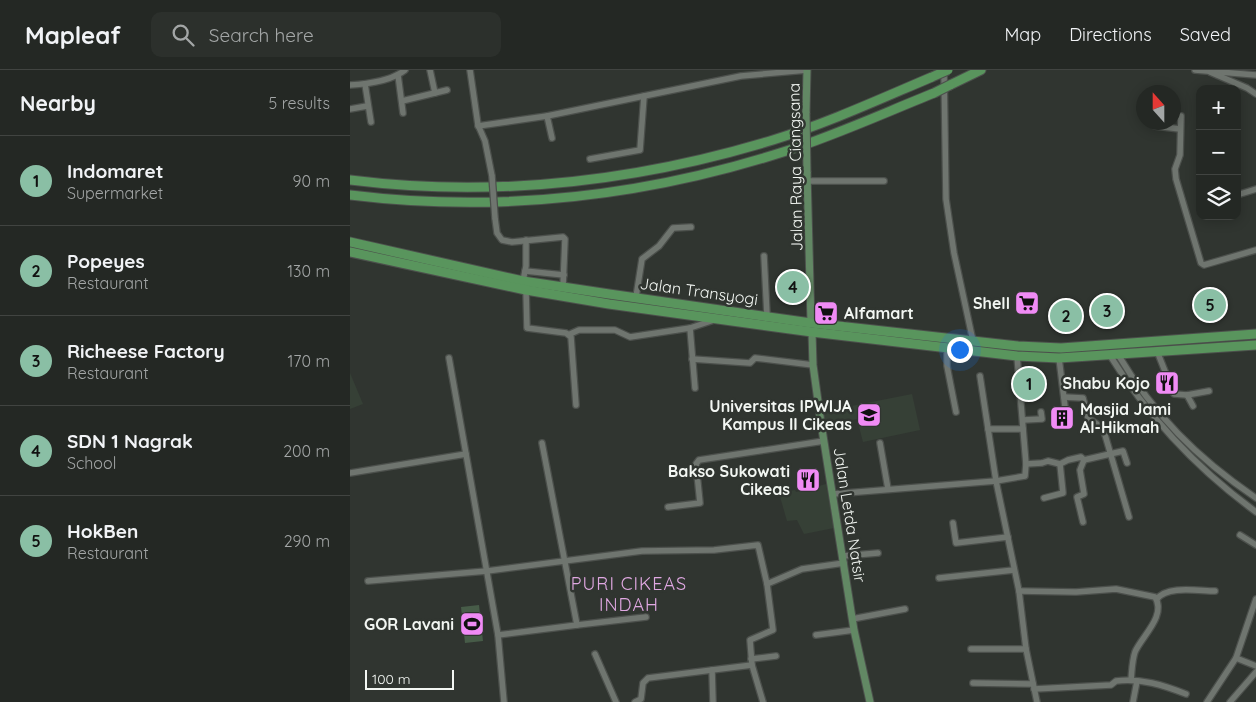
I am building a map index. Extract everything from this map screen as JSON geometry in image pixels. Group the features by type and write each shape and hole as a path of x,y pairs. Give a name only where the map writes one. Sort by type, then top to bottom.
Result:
{"highway":[{"path":"350,180 402,186 507,188 575,183 635,174 698,161 774,140 829,121 948,70"},
{"path":"350,195 445,202 508,202 576,197 639,188 703,174 782,152 834,134 982,70"},
{"name":"Jalan Transyogi","path":"350,242 524,276 563,287 767,316 812,327 947,348 1017,356 1059,358 1256,345"},
{"name":"Jalan Transyogi","path":"350,252 526,290 609,304 717,319 1036,348 1061,348 1256,334"},
{"path":"609,294 609,304"},
{"path":"1180,339 1180,350"}],"main road":[{"name":"Jalan Raya Ciangsana","path":"807,70 807,181 812,327"},
{"name":"Jalan Letda Natsir","path":"812,327 813,365 824,441 852,619 870,702"}],"street":[{"path":"350,85 364,84 398,76 405,70"},
{"path":"430,70 435,93"},
{"path":"470,70 478,126 485,141 492,176 498,233 502,240 565,239 563,287"},
{"path":"478,126 547,116 741,76 807,70"},
{"path":"944,70 946,199 954,253 972,341"},
{"path":"1195,70 1256,76"},
{"path":"1209,71 1256,94"},
{"path":"398,76 403,112"},
{"path":"364,84 371,122"},
{"path":"402,101 447,90"},
{"path":"590,159 640,150 644,96"},
{"path":"350,109 367,106"},
{"path":"547,116 552,138"},
{"path":"1180,130 1180,156 1175,169 1176,179 1201,263 1204,265 1256,250"},
{"path":"807,181 884,181"},
{"path":"1241,194 1256,189"},
{"path":"636,297 642,258 659,246 673,228 691,228"},
{"path":"526,240 524,276 564,275"},
{"path":"764,256 767,316"},
{"path":"526,290 527,328 570,334 579,330 615,330 630,337 690,328 717,319"},
{"path":"690,328 695,388"},
{"path":"570,334 576,405"},
{"path":"947,348 947,366 956,412"},
{"path":"1157,351 1174,394 1187,395 1209,391"},
{"path":"1113,354 1172,434 1218,483 1256,512"},
{"path":"833,494 996,481 1022,477 1026,474 1017,356"},
{"path":"449,358 498,635 504,702"},
{"path":"692,359 750,363 756,358 813,365"},
{"path":"1059,358 1065,407"},
{"path":"980,376 996,481 1019,592 1026,649 1037,702"},
{"path":"1187,395 1193,406"},
{"path":"1064,397 1083,398 1088,418 1104,428 1129,517"},
{"path":"1023,420 1042,419 1041,412"},
{"path":"988,429 1023,429"},
{"path":"1172,434 1220,473 1256,498"},
{"path":"668,507 700,503 696,464 699,460 824,441"},
{"path":"542,443 577,625"},
{"path":"880,443 888,489"},
{"path":"1026,464 1048,461 1060,464 1081,457 1084,460 1123,451 1127,463"},
{"path":"350,473 466,454"},
{"path":"1083,522 1078,498 1084,494 1080,470 1084,460"},
{"path":"1044,498 1063,493 1060,464"},
{"path":"953,523 956,543 1008,537"},
{"path":"1240,535 1256,545"},
{"path":"368,581 487,571 642,551 714,550 756,545 760,549 767,584 772,631 751,638 752,662 763,702"},
{"path":"767,584 802,569 878,553"},
{"path":"939,578 1014,570"},
{"path":"1019,592 1076,592 1116,589 1156,599"},
{"path":"1133,702 1136,650 1153,626 1156,599 1162,593 1170,591 1215,591"},
{"path":"1207,702 1236,658 1256,599"},
{"path":"852,619 904,609"},
{"path":"498,635 646,617"},
{"path":"1249,623 1256,626"},
{"path":"816,635 854,630"},
{"path":"971,650 1026,649"},
{"path":"596,654 616,702"},
{"path":"635,702 641,699 644,683 648,678 712,670 776,656"},
{"path":"1236,658 1256,666"},
{"path":"712,670 713,702"},
{"path":"1230,702 1256,672"},
{"path":"974,684 1034,686 1111,685 1115,681 1134,680 1169,687 1186,694"}],"shaded area":[{"path":"350,373 363,404 350,409"},
{"name":"Universitas IPWIJA Kampus II Cikeas","path":"912,394 920,430 863,442 857,419 823,426 821,412"},
{"path":"826,484 834,528 804,534 797,520 787,521 779,493 795,490 796,492"}],"green space":[{"name":"GOR Lavani","path":"479,605 483,641 465,643 461,607"}],"place":[{"name":"SDN 1 Nagrak","path":"793,287"},
{"name":"Shell","path":"1027,303"},
{"name":"HokBen","path":"1210,305"},
{"name":"Richeese Factory","path":"1107,311"},
{"name":"Alfamart","path":"826,313"},
{"name":"Popeyes","path":"1066,316"},
{"name":"Shabu Kojo","path":"1167,383"},
{"name":"Indomaret","path":"1029,384"},
{"name":"Universitas IPWIJA Kampus II Cikeas","path":"869,415"},
{"name":"Masjid Jami Al-Hikmah","path":"1062,418"},
{"name":"Bakso Sukowati Cikeas","path":"808,480"},
{"name":"GOR Lavani","path":"472,624"}],"district":[{"name":"PURI CIKEAS INDAH","path":"629,594"}]}
